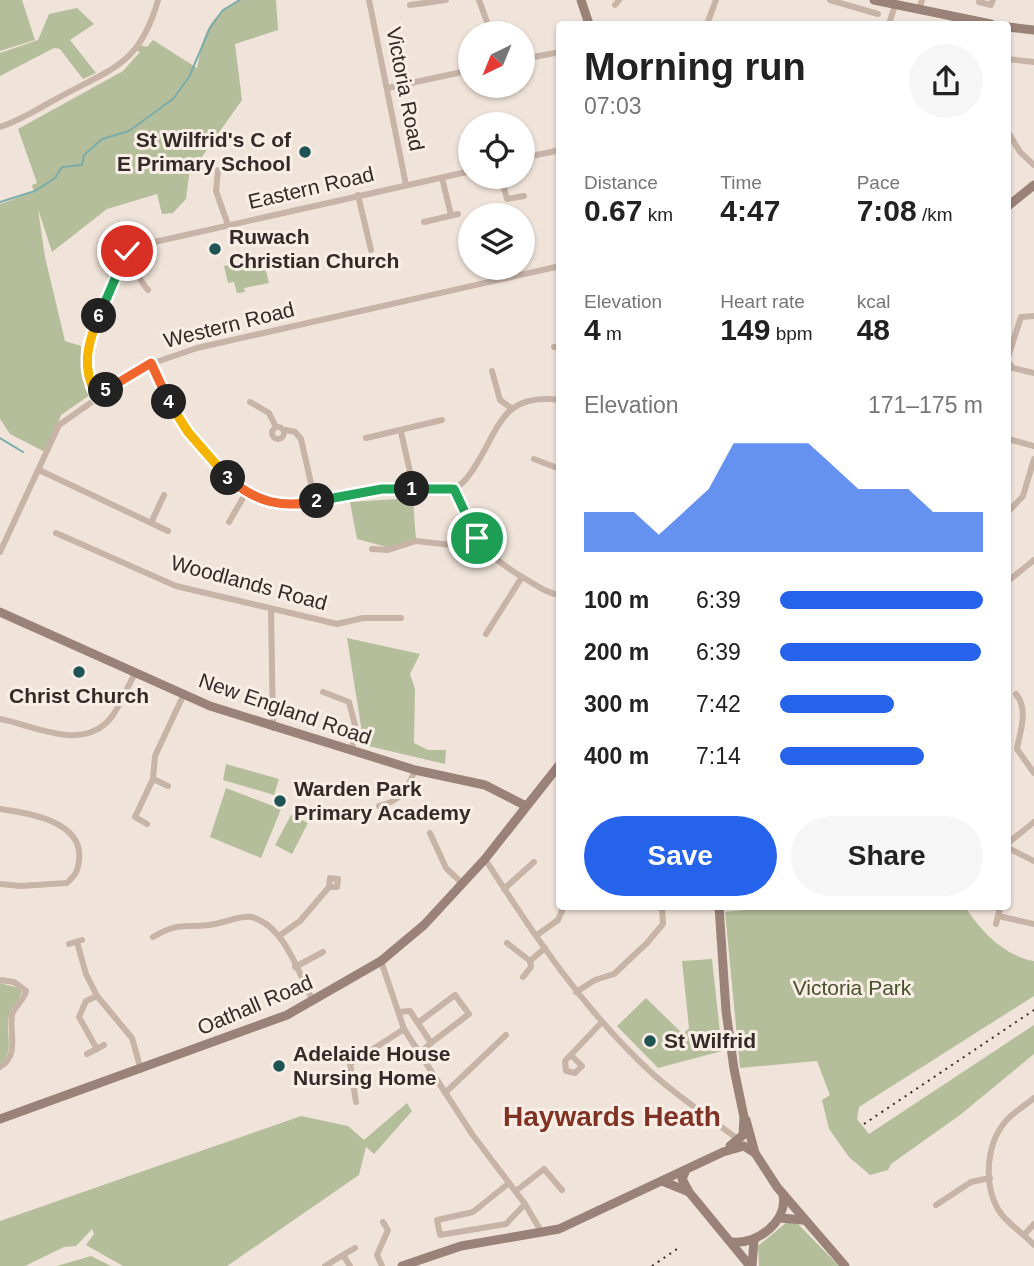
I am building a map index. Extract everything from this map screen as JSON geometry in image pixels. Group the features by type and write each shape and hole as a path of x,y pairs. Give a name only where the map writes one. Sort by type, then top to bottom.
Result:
{"main road":[{"path":"581,0 588,21"},
{"path":"874,0 975,21"},
{"path":"1011,27 1034,30"},
{"path":"1011,204 1034,185"},
{"name":"New England Road","path":"0,611 184,694 273,727 415,770 485,785 526,806"},
{"name":"Oathall Road","path":"0,1119 141,1070 313,1002 381,961 424,925 463,884 556,769"},
{"path":"719,910 731,1052 744,1117 743,1143"},
{"path":"744,1117 749,1126 755,1153"},
{"path":"402,1266 461,1245 559,1229 743,1143"},
{"path":"743,1143 755,1153 803,1220 845,1266"},
{"path":"686,1170 682,1179 689,1192 721,1234 733,1242 751,1266"},
{"path":"662,1181 689,1192"},
{"path":"733,1242 754,1240 780,1219 785,1209 783,1195"},
{"path":"780,1219 803,1220"},
{"path":"751,1266 754,1240"}],"street":[{"path":"0,127 26,117 121,65 144,39 158,0"},
{"name":"Victoria Road","path":"369,0 406,185"},
{"path":"410,5 446,0"},
{"path":"479,0 487,21"},
{"path":"708,21 716,0"},
{"path":"830,0 847,2 878,14"},
{"path":"922,0 922,11"},
{"path":"922,11 929,0"},
{"path":"979,2 991,5 993,0"},
{"path":"890,21 895,5"},
{"path":"536,57 556,53"},
{"path":"1011,59 1034,62"},
{"path":"388,88 458,73"},
{"path":"1011,137 1020,152 1034,165"},
{"path":"535,155 556,151"},
{"path":"218,170 216,191 228,225"},
{"name":"Eastern Road","path":"127,251 159,241 458,174"},
{"path":"424,222 454,214 442,178"},
{"path":"504,189 507,199 524,196"},
{"path":"358,195 371,250"},
{"path":"97,397 86,368 86,351 120,261 127,251 133,261 137,278 148,290"},
{"name":"Western Road","path":"0,552 59,425 151,363 197,348 556,267"},
{"path":"1011,349 1021,317 1034,316"},
{"path":"151,363 169,403 188,432 221,472 247,491 275,505 296,506 382,489 454,489 466,480 497,426 511,408 524,400 556,400"},
{"path":"1011,364 1013,368 1034,373"},
{"path":"492,372 500,400 511,408"},
{"path":"250,402 269,412 276,427 295,432 301,439 315,501"},
{"path":"366,438 401,432 442,420"},
{"path":"276,427 272,431 275,439 283,437 286,430"},
{"path":"401,432 411,476 410,489"},
{"path":"1011,440 1034,446"},
{"path":"534,459 556,467"},
{"path":"1011,509 1023,496 1034,459"},
{"path":"39,470 168,531"},
{"path":"454,489 477,538 493,559 547,592 556,594"},
{"path":"229,522 247,491"},
{"path":"151,523 164,495"},
{"name":"Woodlands Road","path":"56,533 176,586 271,610 337,624 363,618 401,618"},
{"path":"372,549 388,550 416,541 451,545 477,538"},
{"path":"1011,579 1034,560"},
{"path":"486,634 522,577"},
{"path":"271,610 273,727"},
{"path":"0,719 64,734 85,735 106,723 136,672"},
{"path":"323,692 349,702 355,725 352,751"},
{"path":"148,824 135,817 153,779 155,756 166,741 184,694"},
{"path":"1016,694 1022,702 1023,715 1017,749 1034,773"},
{"path":"379,806 394,803 406,792 415,770"},
{"path":"153,779 168,786"},
{"path":"0,809 20,811 57,824 72,832 81,847 77,873 67,883 0,884"},
{"path":"1011,841 1034,822"},
{"path":"430,833 446,868 463,884"},
{"path":"1011,850 1034,861"},
{"path":"485,859 576,992 602,1022 662,1082 743,1143"},
{"path":"504,890 534,862"},
{"path":"279,936 300,921 329,887"},
{"path":"537,935 558,920 562,910"},
{"path":"576,992 595,980 614,974 648,943 663,924 662,910"},
{"path":"996,924 999,912 1034,924"},
{"path":"153,937 173,925 206,925 249,916 264,923 279,936 313,1002"},
{"path":"69,944 80,941 86,974 97,996 132,1038 141,1070"},
{"path":"507,943 530,961 531,967 523,977"},
{"path":"530,961 545,948"},
{"path":"295,967 323,952"},
{"path":"381,961 404,1029 444,1093 516,1191 542,1233"},
{"path":"0,980 14,982 26,991 12,1014 14,1038 10,1056 0,1066"},
{"path":"419,1022 456,995 469,1013 420,1054"},
{"path":"87,1054 101,1047 79,1017 86,1001 97,996"},
{"path":"399,1012 410,1011 431,1043"},
{"path":"571,1055 602,1022"},
{"path":"356,1102 350,1064 404,1029"},
{"path":"444,1093 506,1035"},
{"path":"1034,1098 1009,1117 998,1132 990,1160 990,1178 996,1206 1034,1245"},
{"path":"724,1130 728,1140 724,1150"},
{"path":"516,1191 544,1169 562,1190"},
{"path":"936,1205 971,1182 990,1178"},
{"path":"509,1183 473,1212 437,1220 440,1235 506,1224 525,1204"},
{"path":"382,1266 377,1255 388,1230 383,1222"},
{"path":"1024,1235 1034,1224"},
{"path":"325,1266 355,1248"},
{"path":"343,1255 350,1266"}],"green space":[{"path":"0,0 22,0 35,40 0,51"},
{"path":"238,0 276,0 278,30 235,44 242,100 189,175 186,199 173,213 162,214 157,194 107,209 52,252 38,209 45,257 65,341 81,346 81,370 90,395 61,415 47,453 10,434 0,419 0,204 34,192 32,185 37,183 18,129 123,71 140,52 136,50 140,45 147,47 153,40 197,68 208,28 219,14"},
{"path":"77,8 94,24 70,40 96,73 83,79 60,49 54,48 0,76 0,53 38,40 49,14"},
{"path":"254,259 265,267 269,283 244,288 245,292 237,293 234,282 228,283 224,266"},
{"path":"413,498 416,541 394,549 357,539 350,502"},
{"path":"347,638 420,654 410,674 415,689 414,743 428,750 446,750 445,764 364,745"},
{"path":"226,764 279,779 274,795 223,780"},
{"path":"226,788 281,809 261,858 210,837"},
{"path":"291,815 308,823 292,854 275,845"},
{"name":"Victoria Park","path":"967,910 978,925 1003,948 1034,961 1034,996 859,1107 857,1119 869,1134 1034,1025 1034,1054 960,1115 891,1164 888,1170 870,1175 849,1157 829,1129 822,1100 830,1095 817,1061 740,1068 725,912"},
{"path":"712,959 722,1051 658,1068 617,1026 646,998 683,1034 689,1028 682,961"},
{"path":"0,983 22,989 20,998 10,1013 8,1050 0,1065"},
{"path":"407,1103 412,1111 374,1154 366,1147 359,1175 227,1266 123,1266 86,1245 94,1234 92,1229 76,1246 64,1247 25,1266 0,1266 0,1221 301,1116 348,1126 364,1140"},
{"path":"787,1222 798,1224 839,1266 759,1266 758,1246"},
{"path":"91,1256 111,1266 57,1266"}],"waterway":[{"path":"0,202 35,191 55,178 62,167 82,165 84,155 102,139 129,131 173,99 189,77 210,28 223,10 240,0"},
{"path":"0,438 23,452"}],"railway":[{"path":"864,1124 1034,1010"},
{"path":"652,1266 680,1247"}],"place":[{"name":"St Wilfrid's C of E Primary School","path":"305,152"},
{"name":"Ruwach Christian Church","path":"215,249"},
{"name":"Christ Church","path":"79,672"},
{"name":"Warden Park Primary Academy","path":"280,801"},
{"name":"St Wilfrid","path":"650,1041"},
{"name":"Adelaide House Nursing Home","path":"279,1066"}],"district":[{"name":"Haywards Heath","path":"612,1116"}],"route":[{"path":"127,251 120,261 86,351 86,368 97,397 121,379 151,363 169,403 188,432 221,472 263,500 275,505 296,506 382,489 454,489 477,538"}]}
